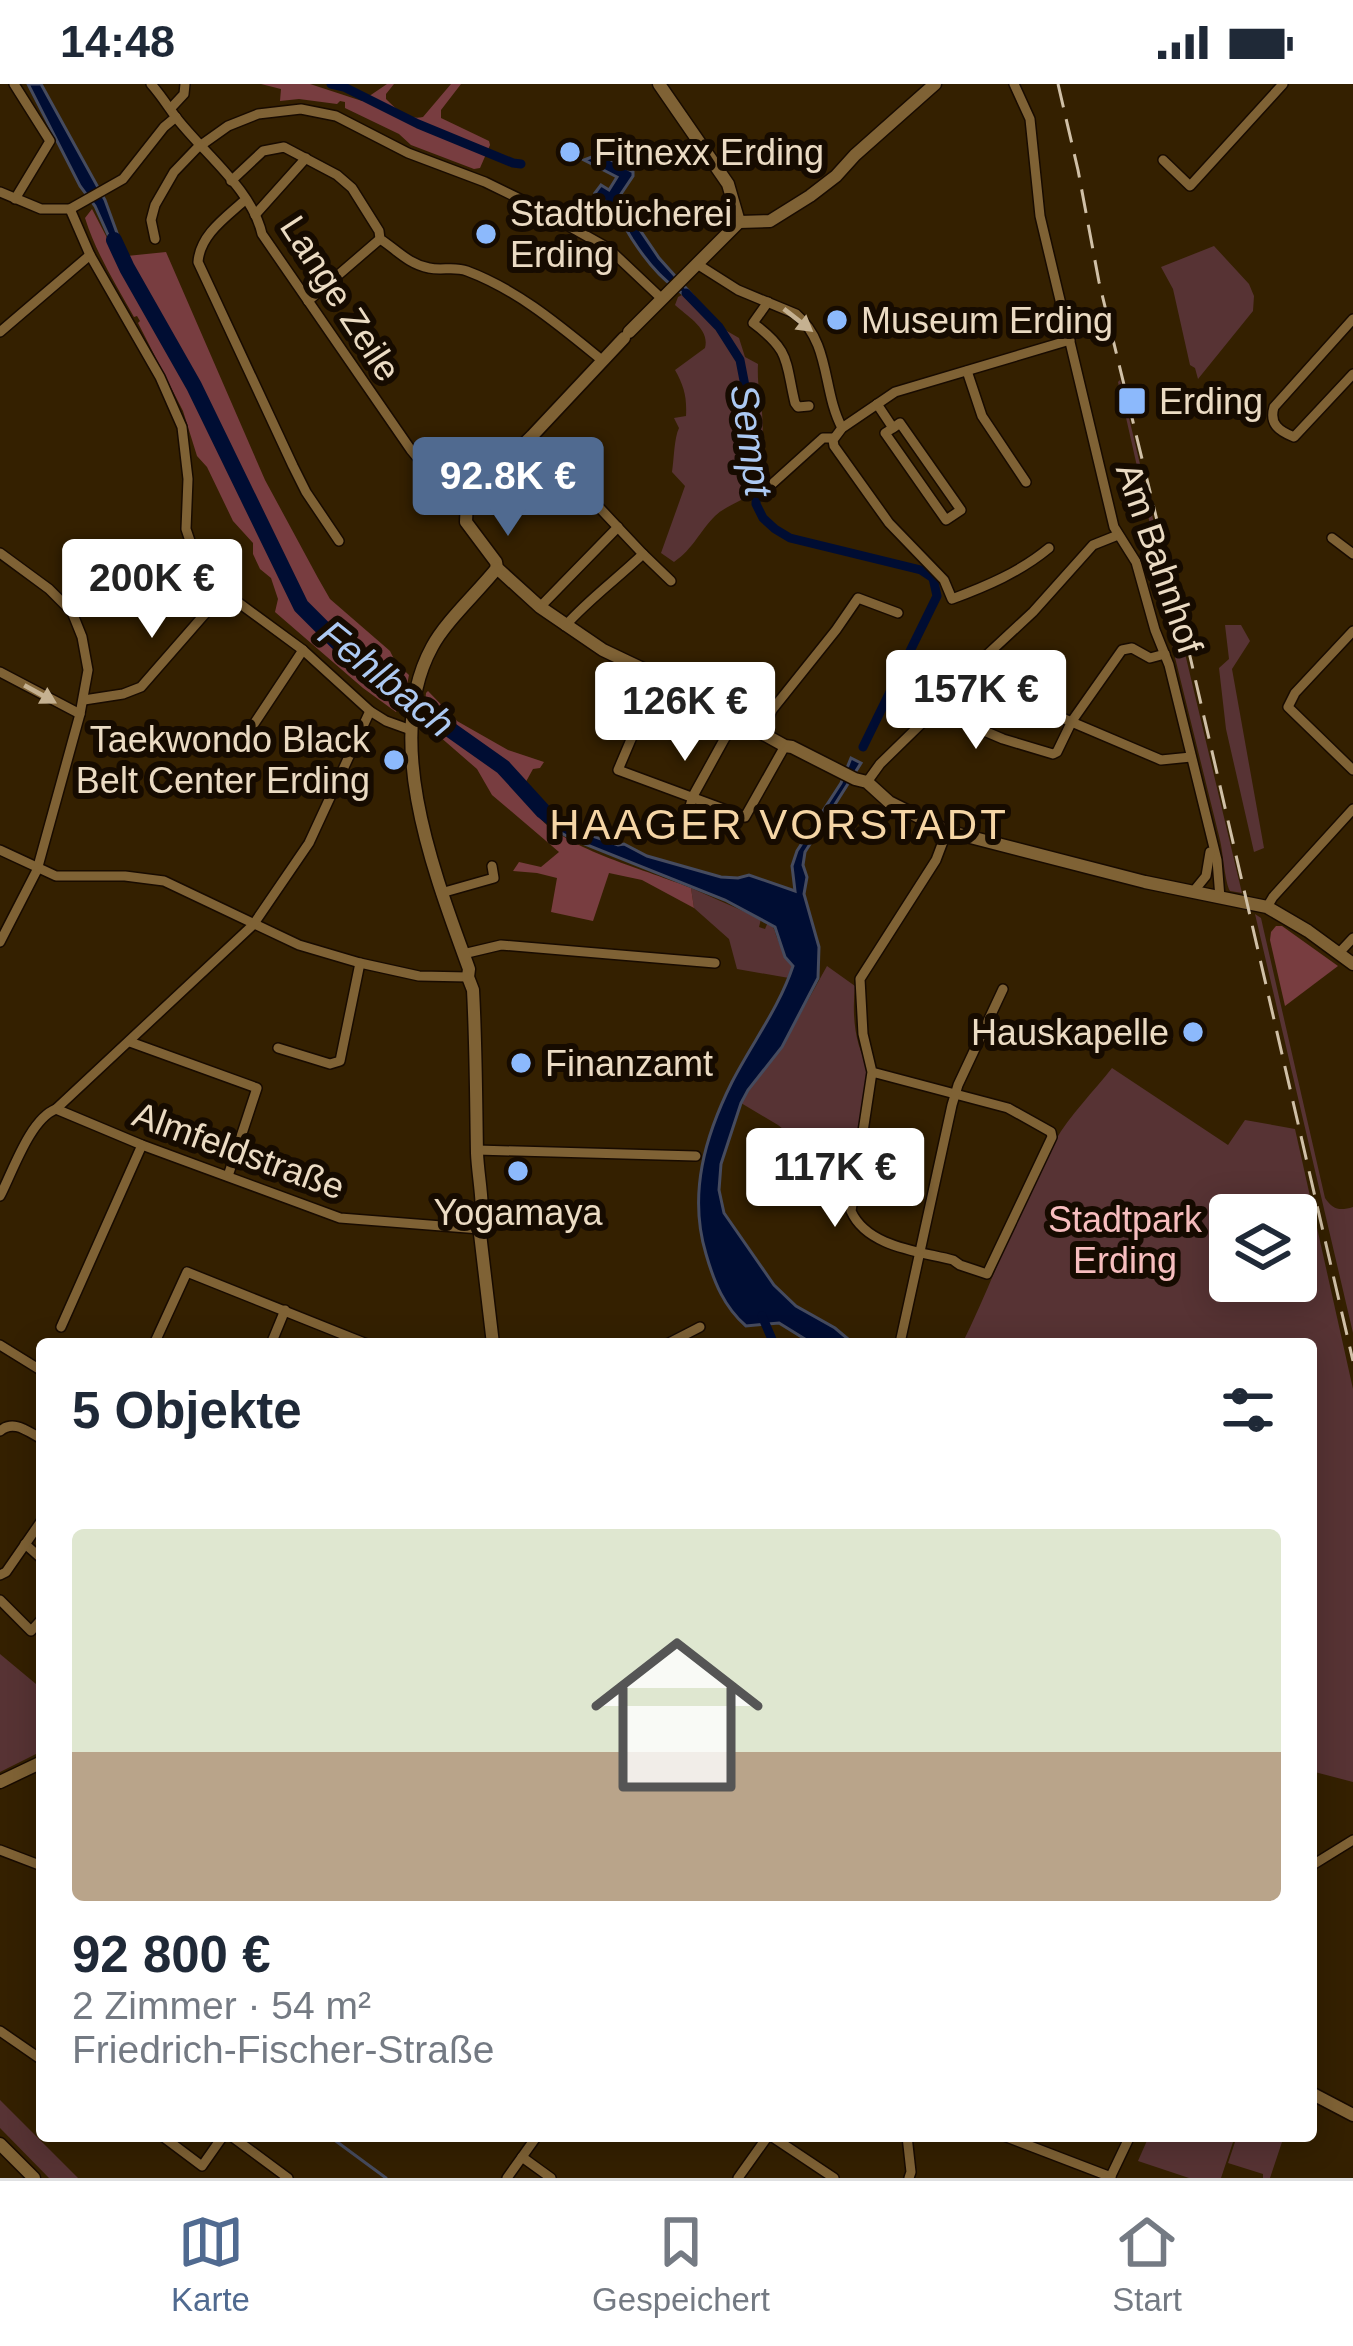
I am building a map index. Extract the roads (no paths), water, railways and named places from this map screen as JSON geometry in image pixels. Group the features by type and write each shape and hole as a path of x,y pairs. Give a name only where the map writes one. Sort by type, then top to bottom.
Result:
{"street":[{"path":"14,84 50,141 15,199"},
{"name":"Lange Zeile","path":"151,84 232,181 262,234 411,450 426,469 442,475 466,500"},
{"path":"0,192 41,209 70,209 110,189 127,175 164,127 185,84"},
{"path":"659,84 728,184 739,222"},
{"name":"Am Bahnhof","path":"1014,84 1030,119 1040,215 1118,535 1136,562 1165,654 1219,871 1220,898"},
{"path":"1163,160 1190,186 1283,84"},
{"path":"930,86 810,196 770,220 739,222 626,335 532,440 466,500 466,522 497,568 540,608 603,650 784,746 861,781 889,802 947,831 1144,883 1267,908 1353,964"},
{"path":"155,239 154,205 177,167 202,144 228,126 262,113 302,109 336,116 408,153 524,201 608,248 665,295"},
{"path":"232,181 254,158 273,147 284,147 352,188 380,239 401,256 426,268 458,268 490,282 541,310 603,361"},
{"path":"255,215 306,158"},
{"path":"245,200 211,231 198,262 306,492 339,541"},
{"path":"70,209 177,412 185,439 186,529 207,579 303,650 370,711 411,729"},
{"path":"308,302 380,239"},
{"path":"0,332 90,254"},
{"path":"697,265 798,315 814,332 828,402 842,428"},
{"path":"768,302 753,323 782,348 795,403 809,406"},
{"path":"1353,319 1274,407 1275,425 1294,437 1353,374"},
{"path":"762,493 823,439 833,438 909,386 1070,340"},
{"path":"967,371 982,416 1026,482"},
{"path":"877,404 893,428"},
{"path":"900,422 961,510 946,520 886,433 893,428 900,422"},
{"path":"833,438 889,523 944,580 952,599 991,584 1049,548"},
{"path":"532,440 671,580"},
{"path":"540,608 617,527"},
{"path":"861,781 1033,612 1093,545 1118,535"},
{"path":"1332,538 1353,554"},
{"path":"0,554 72,612 88,670 38,870 0,942"},
{"path":"566,626 643,554"},
{"path":"493,1338 480,1229 474,1003 469,969 441,893 415,776 411,729 416,692 432,645 497,568"},
{"path":"84,700 141,687 224,592"},
{"path":"762,734 772,710 858,598 898,613"},
{"path":"1353,631 1289,700 1288,707 1353,770"},
{"path":"935,710 1052,754 1122,650 1132,648 1150,658 1165,654"},
{"path":"250,745 248,733 303,650"},
{"path":"0,672 80,714"},
{"path":"968,678 1161,760 1191,758"},
{"path":"664,679 638,723 619,770 745,817 784,746"},
{"path":"0,1196 35,1125 47,1112 130,1042 253,925 309,843 370,711"},
{"path":"686,820 693,796 736,718"},
{"path":"1267,908 1353,809"},
{"path":"872,1072 1008,1108 1051,1132 987,1274 878,1239 857,1226 851,1211 872,1072 863,1034 860,979 936,860 947,831"},
{"path":"1193,892 1207,876 1210,841"},
{"path":"0,850 38,870 71,878 154,878 299,945 360,963 419,976 468,977"},
{"path":"441,893 494,878 493,866"},
{"path":"1339,953 1353,938"},
{"path":"463,954 502,945 715,962"},
{"path":"278,1048 330,1064 340,1061 360,963"},
{"path":"902,1338 958,1085 1003,989"},
{"path":"130,1042 257,1088 228,1176"},
{"name":"Almfeldstraße","path":"56,1109 340,1218 480,1229"},
{"path":"61,1327 142,1145"},
{"path":"477,1150 696,1156"},
{"path":"157,1338 187,1272 353,1338"},
{"path":"274,1338 285,1310"},
{"path":"679,1338 700,1327"},
{"path":"0,1346 36,1367"},
{"path":"0,1431 14,1425 36,1436"},
{"path":"0,1576 36,1528"},
{"path":"25,1544 36,1554"},
{"path":"0,1600 31,1631 36,1625"},
{"path":"0,1782 36,1765"},
{"path":"1317,1862 1353,1840"},
{"path":"0,1850 36,1864"},
{"path":"0,2031 36,2056"},
{"path":"1317,2096 1353,2115"},
{"path":"170,2142 202,2167"},
{"path":"194,2178 222,2142"},
{"path":"236,2142 288,2178"},
{"path":"507,2178 533,2142"},
{"path":"738,2178 765,2142"},
{"path":"779,2142 834,2178"},
{"path":"908,2142 908,2178"},
{"path":"1020,2142 1110,2177 1127,2142"},
{"path":"0,2144 34,2178"},
{"path":"522,2157 551,2178"}],"water":[{"path":"28,84 41,84 105,200 125,255 118,257"},
{"path":"600,154 633,172 619,197 621,202 694,301 652,266 616,214 595,193 601,185 609,190 617,177 584,160"},
{"path":"851,758 861,763 805,852 804,894 819,947 818,978 782,1047 741,1103 721,1164 719,1190 724,1213 774,1285 796,1306 847,1338 803,1338 779,1323 746,1326 738,1319 713,1274 699,1209 702,1166 714,1123 793,966 775,927 725,900 572,839 554,829 543,811 578,831 647,856 721,877 749,875 795,891 792,866 797,851 841,783"}],"waterway":[{"name":"Sempt","path":"331,84 521,164"},
{"name":"Fehlbach","path":"114,240 194,386 301,606 363,668 503,767 557,822"},
{"name":"Sempt","path":"686,293 719,327 740,360 758,453 756,504 763,518 790,538 921,570 933,578 937,596 863,747"},
{"name":"Sempt","path":"762,1316 771,1338"},
{"path":"337,2142 386,2178"}],"railway":[{"path":"1058,84 1099,282 1353,1361"}],"place":[{"name":"Fitnexx Erding","path":"570,152"},
{"name":"Stadtbücherei Erding","path":"486,234"},
{"name":"Museum Erding","path":"837,320"},
{"name":"Erding","path":"1132,401"},
{"name":"Taekwondo Black Belt Center Erding","path":"394,760"},
{"name":"Hauskapelle","path":"1193,1032"},
{"name":"Finanzamt","path":"521,1063"},
{"name":"Yogamaya","path":"518,1171"}],"district":[{"name":"HAAGER VORSTADT","path":"779,824"}],"park label":[{"name":"Stadtpark Erding","path":"1125,1240"}]}
